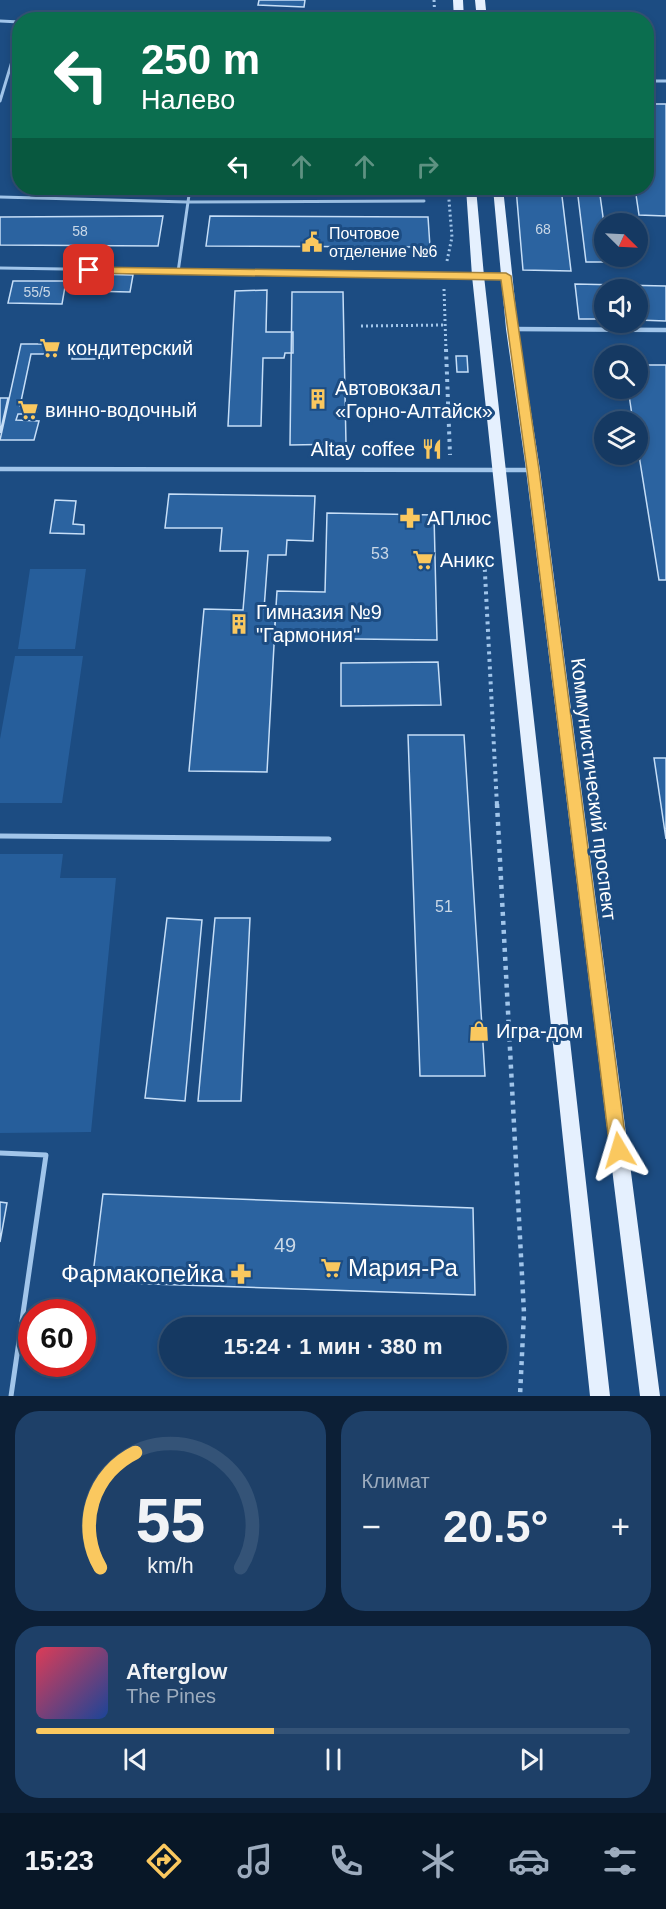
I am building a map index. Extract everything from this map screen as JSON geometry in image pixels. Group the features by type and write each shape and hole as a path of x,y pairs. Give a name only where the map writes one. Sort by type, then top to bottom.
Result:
{"main road":[{"path":"472,195 478,276 600,1396"},
{"name":"Коммунистический проспект","path":"499,195 512,329 533,470 650,1396"}],"street":[{"path":"512,329 666,330"}],"lane":[{"path":"0,101 12,59"},
{"path":"178,272 188,195"},
{"path":"0,197 187,202 424,201"},
{"path":"0,268 506,276"},
{"path":"0,469 533,470"},
{"path":"0,836 329,839"},
{"path":"0,1153 46,1155 11,1396"}],"path":[{"path":"449,195 452,237 443,276 450,456 461,470"},
{"path":"361,326 445,325"},
{"path":"484,546 524,1313 520,1396"}],"shaded area":[{"path":"30,569 86,569 75,649 18,649"},
{"path":"15,656 83,656 62,803 0,803 0,739"},
{"path":"0,854 63,854 60,878 116,878 91,1132 0,1133"}],"building":[{"path":"259,0 305,0 304,7 258,5"},
{"path":"654,104 666,104 666,216 639,213 636,195 654,195"},
{"path":"517,195 562,195 571,271 523,270"},
{"path":"578,195 600,195 602,213 594,213 594,262 586,262"},
{"path":"163,216 158,246 0,245 0,217"},
{"path":"210,216 428,217 430,247 206,246"},
{"path":"90,274 133,275 130,292 86,291"},
{"path":"13,281 66,281 62,304 8,303"},
{"path":"575,284 594,284 594,319 579,319"},
{"path":"648,286 666,286 666,321 648,320"},
{"path":"267,290 266,332 293,332 293,353 285,353 284,358 263,358 261,426 228,426 235,291"},
{"name":"Автовокзал «Горно-Алтайск»","path":"292,292 343,292 346,444 290,445"},
{"path":"21,344 58,344 56,354 31,354 20,406 38,406 36,414 18,414 16,420 39,421 34,440 0,440"},
{"path":"74,346 105,346 103,359 72,359"},
{"path":"456,356 467,356 468,372 457,372"},
{"path":"648,365 666,365 666,580 659,580 641,465 648,465 648,411 631,411 630,399 648,399"},
{"path":"0,398 8,398 0,433"},
{"name":"Гимназия №9 \"Гармония\"","path":"169,494 315,496 313,541 287,540 286,555 268,555 264,609 276,609 267,772 189,771 204,609 243,610 248,551 220,551 222,528 165,528"},
{"path":"55,500 76,501 73,524 84,525 84,534 50,533"},
{"path":"327,513 434,515 437,640 274,638 277,591 325,592"},
{"path":"438,662 441,705 341,706 341,663"},
{"path":"408,735 464,735 485,1076 420,1076"},
{"path":"654,758 666,758 666,839"},
{"path":"167,918 202,920 185,1101 145,1098"},
{"path":"215,918 250,918 241,1101 198,1101"},
{"path":"103,1194 473,1208 475,1295 92,1282"},
{"path":"0,1202 7,1203 0,1242"}],"place":[{"name":"Почтовое отделение №6","path":"312,242"},
{"name":"кондитерский","path":"50,348"},
{"name":"Автовокзал «Горно-Алтайск»","path":"318,399"},
{"name":"винно-водочный","path":"28,410"},
{"name":"Altay coffee","path":"432,449"},
{"name":"АПлюс","path":"410,518"},
{"name":"Аникс","path":"423,560"},
{"name":"Гимназия №9 \"Гармония\"","path":"239,624"},
{"name":"Игра-дом","path":"479,1031"},
{"name":"Мария-Ра","path":"331,1268"},
{"name":"Фармакопейка","path":"241,1274"}],"route":[{"path":"89,270 506,276 533,470 619,1150"}]}
